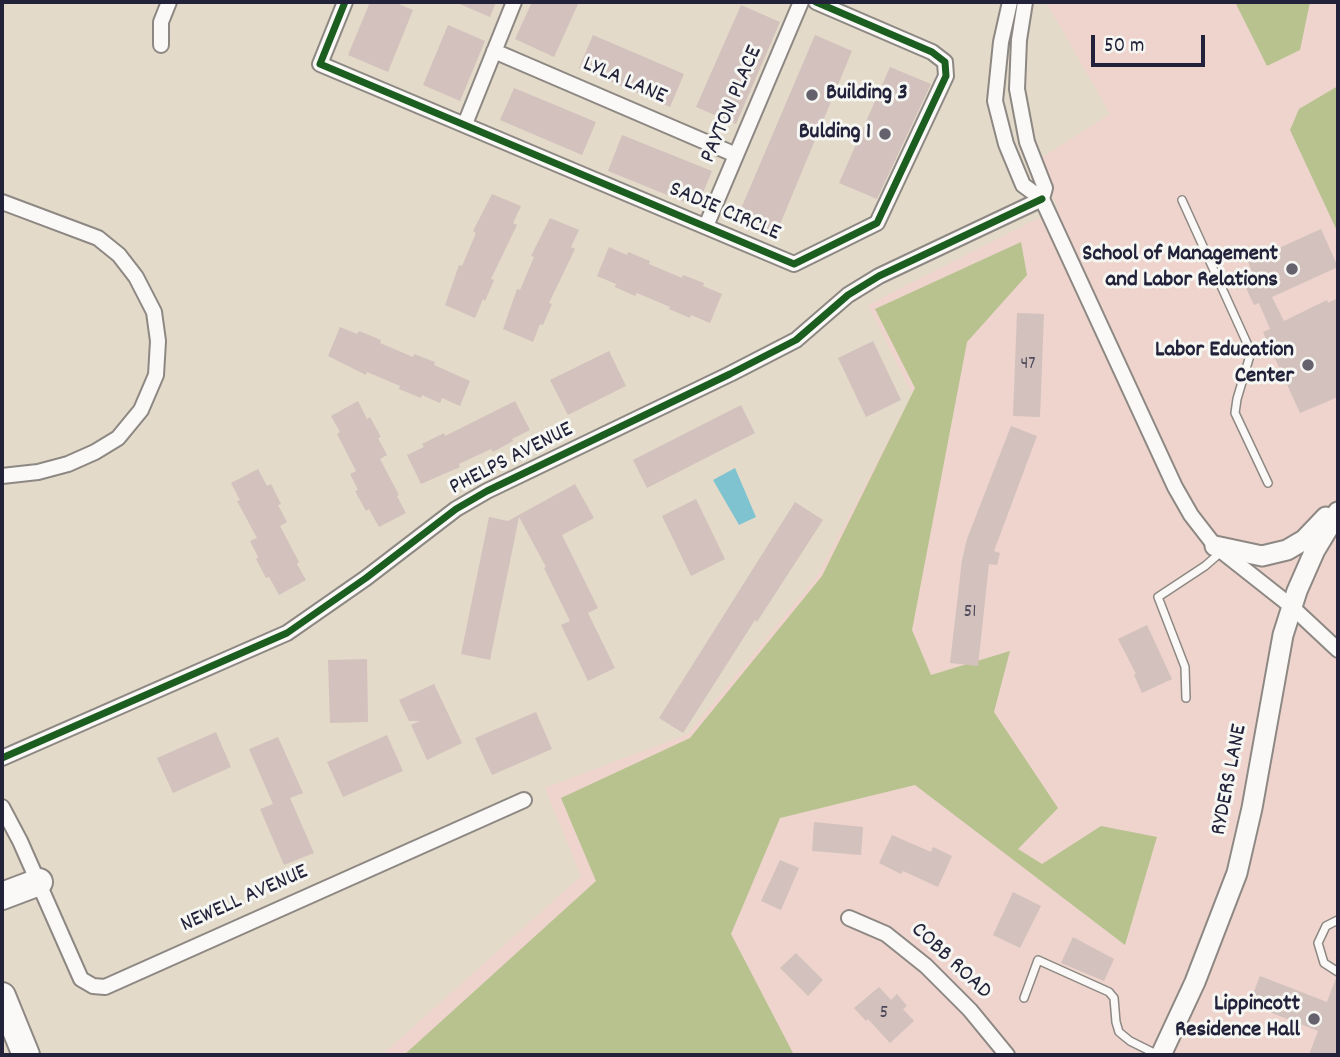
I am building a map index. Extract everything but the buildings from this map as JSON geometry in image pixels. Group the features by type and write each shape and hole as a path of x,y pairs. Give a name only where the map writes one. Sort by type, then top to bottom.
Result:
{"highway":[{"path":"2,896 39,882"},
{"path":"2,996 26,1055"}],"main road":[{"path":"1218,549 1262,556 1287,550 1304,540 1338,503"},
{"name":"RYDERS LANE","path":"1160,1055 1195,982 1237,873 1291,606 1315,550 1338,512"}],"street":[{"path":"161,45 161,22 169,2"},
{"name":"SADIE CIRCLE","path":"345,2 320,64 794,264 877,223 946,76 945,62 932,52 816,2"},
{"path":"465,124 514,2"},
{"name":"PAYTON PLACE","path":"706,226 801,2"},
{"path":"1010,2 1001,42 995,102 1006,144 1024,185 1042,199 1175,487 1191,515 1218,549 1291,606 1338,650"},
{"path":"1026,2 1019,40 1017,89 1027,142 1045,188 1042,199"},
{"name":"LYLA LANE","path":"494,51 736,155"},
{"name":"PHELPS AVENUE","path":"2,758 287,633 366,578 456,509 486,491 796,340 848,295 878,276 1042,199"},
{"path":"2,202 98,239 119,255 136,277 154,312 158,341 156,375 141,410 118,438 68,464 38,472 2,476"},
{"name":"NEWELL AVENUE","path":"39,882 81,979 93,986 105,988 524,800"},
{"path":"2,807 39,882"},
{"name":"COBB ROAD","path":"849,918 886,934 926,965 970,1010 1007,1055"}],"lane":[{"path":"1181,200 1251,352 1235,413 1268,484"},
{"path":"1186,698 1185,667 1158,597 1205,566 1218,549"},
{"path":"1338,920 1326,926 1318,943 1324,963 1338,972"},
{"path":"1024,998 1038,960 1108,992 1114,998 1119,1032 1130,1041 1160,1055"}],"shaded area":[{"path":"1046,2 1338,2 1338,1055 382,1055 581,876 545,788 688,734 818,575 912,394 868,305 1058,208 1036,161 1110,114"}],"green space":[{"path":"1235,2 1310,2 1300,50 1267,66"},
{"path":"1338,86 1338,233 1290,130 1299,109"},
{"path":"1021,242 1027,275 967,342 912,630 931,675 1010,651 994,712 1058,808 1018,849 1042,864 1101,826 1157,837 1125,945 915,785 780,818 731,934 794,1055 404,1055 596,881 561,798 690,738 822,576 915,388 875,309"}],"water":[{"path":"735,468 756,517 739,525 713,480"}],"cycle path":[{"path":"345,2 320,64 794,264 877,223 946,76 945,62 932,52 816,2"},
{"path":"2,758 287,633 366,578 456,509 487,491 796,340 848,295 879,276 1042,199"}],"place":[{"name":"Building 3","path":"812,95"},
{"name":"Bulding 1","path":"885,134"},
{"name":"School of Management and Labor Relations","path":"1292,269"},
{"name":"Labor Education Center","path":"1308,365"},
{"name":"Lippincott Residence Hall","path":"1314,1019"}]}
